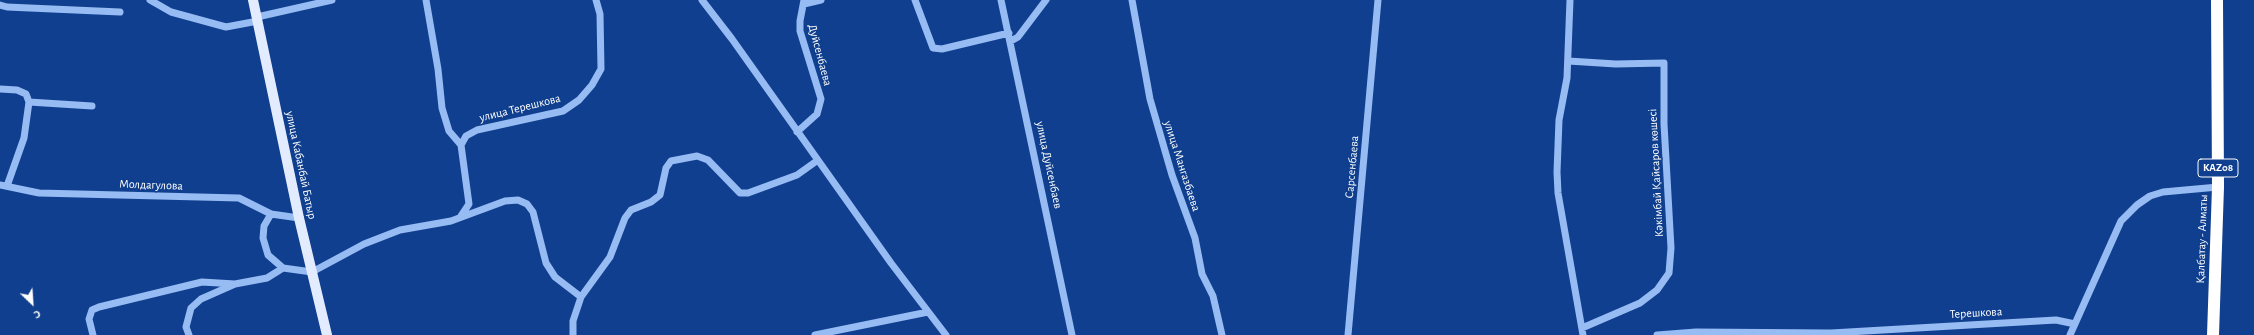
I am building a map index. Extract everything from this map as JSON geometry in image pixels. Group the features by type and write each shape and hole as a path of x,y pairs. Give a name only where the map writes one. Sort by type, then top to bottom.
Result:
{"highway":[{"name":"Қалбатау - Алматы","path":"2213,335 2218,187 2217,0"}],"main road":[{"name":"улица Кабанбай Батыр","path":"253,0 299,218 327,335"}],"street":[{"path":"150,0 171,12 226,27 332,0"},
{"path":"426,0 437,61 442,108 449,131 461,145 469,204 462,216"},
{"name":"улица Терешкова","path":"461,145 466,136 477,130 563,111 579,100 592,85 601,69 600,14 596,0"},
{"path":"702,0 732,39 797,132 946,335"},
{"path":"804,2 821,0"},
{"path":"915,0 933,48 942,49 1009,33"},
{"name":"улица Дуйсенбаев","path":"1001,0 1011,41 1072,335"},
{"path":"1011,41 1018,37 1046,0"},
{"name":"улица Мангазбаева","path":"1132,0 1150,99 1172,175 1195,238 1202,274 1213,296 1222,335"},
{"name":"Сарсенбаева","path":"1348,335 1378,0"},
{"name":"Кәкімбай Қайсаров көшесі","path":"1568,61 1616,64 1664,63 1664,124 1671,248 1669,273 1657,290 1640,303 1582,331 1558,193 1557,172 1559,120 1567,78 1570,0"},
{"name":"Дуйсенбаева","path":"797,132 817,114 821,99 800,31 800,21 804,2"},
{"path":"0,4 7,7 120,12"},
{"path":"0,89 17,90 26,94 30,102 24,138 4,185"},
{"path":"30,102 92,106"},
{"path":"573,335 573,321 580,297 610,257 625,218 632,210 651,202 660,195 666,168 671,162 697,156 708,160 740,193 748,193 797,176 818,160"},
{"name":"Молдагулова","path":"4,185 39,193 239,198 271,214 299,218"},
{"path":"2070,335 2121,221 2137,204 2150,196 2163,192 2218,187"},
{"path":"271,214 264,226 263,238 268,255 283,268 312,272 364,244 400,230 451,221 505,201 518,200 528,204 537,223 546,263 555,277 580,297"},
{"path":"189,335 186,327 191,308 201,299 235,284 267,278 283,268"},
{"path":"93,335 89,319 92,310 99,307 202,282 235,284"},
{"path":"815,335 928,312"},
{"name":"Терешкова","path":"1657,335 1696,333 1831,333 2056,320 2075,324"}]}
